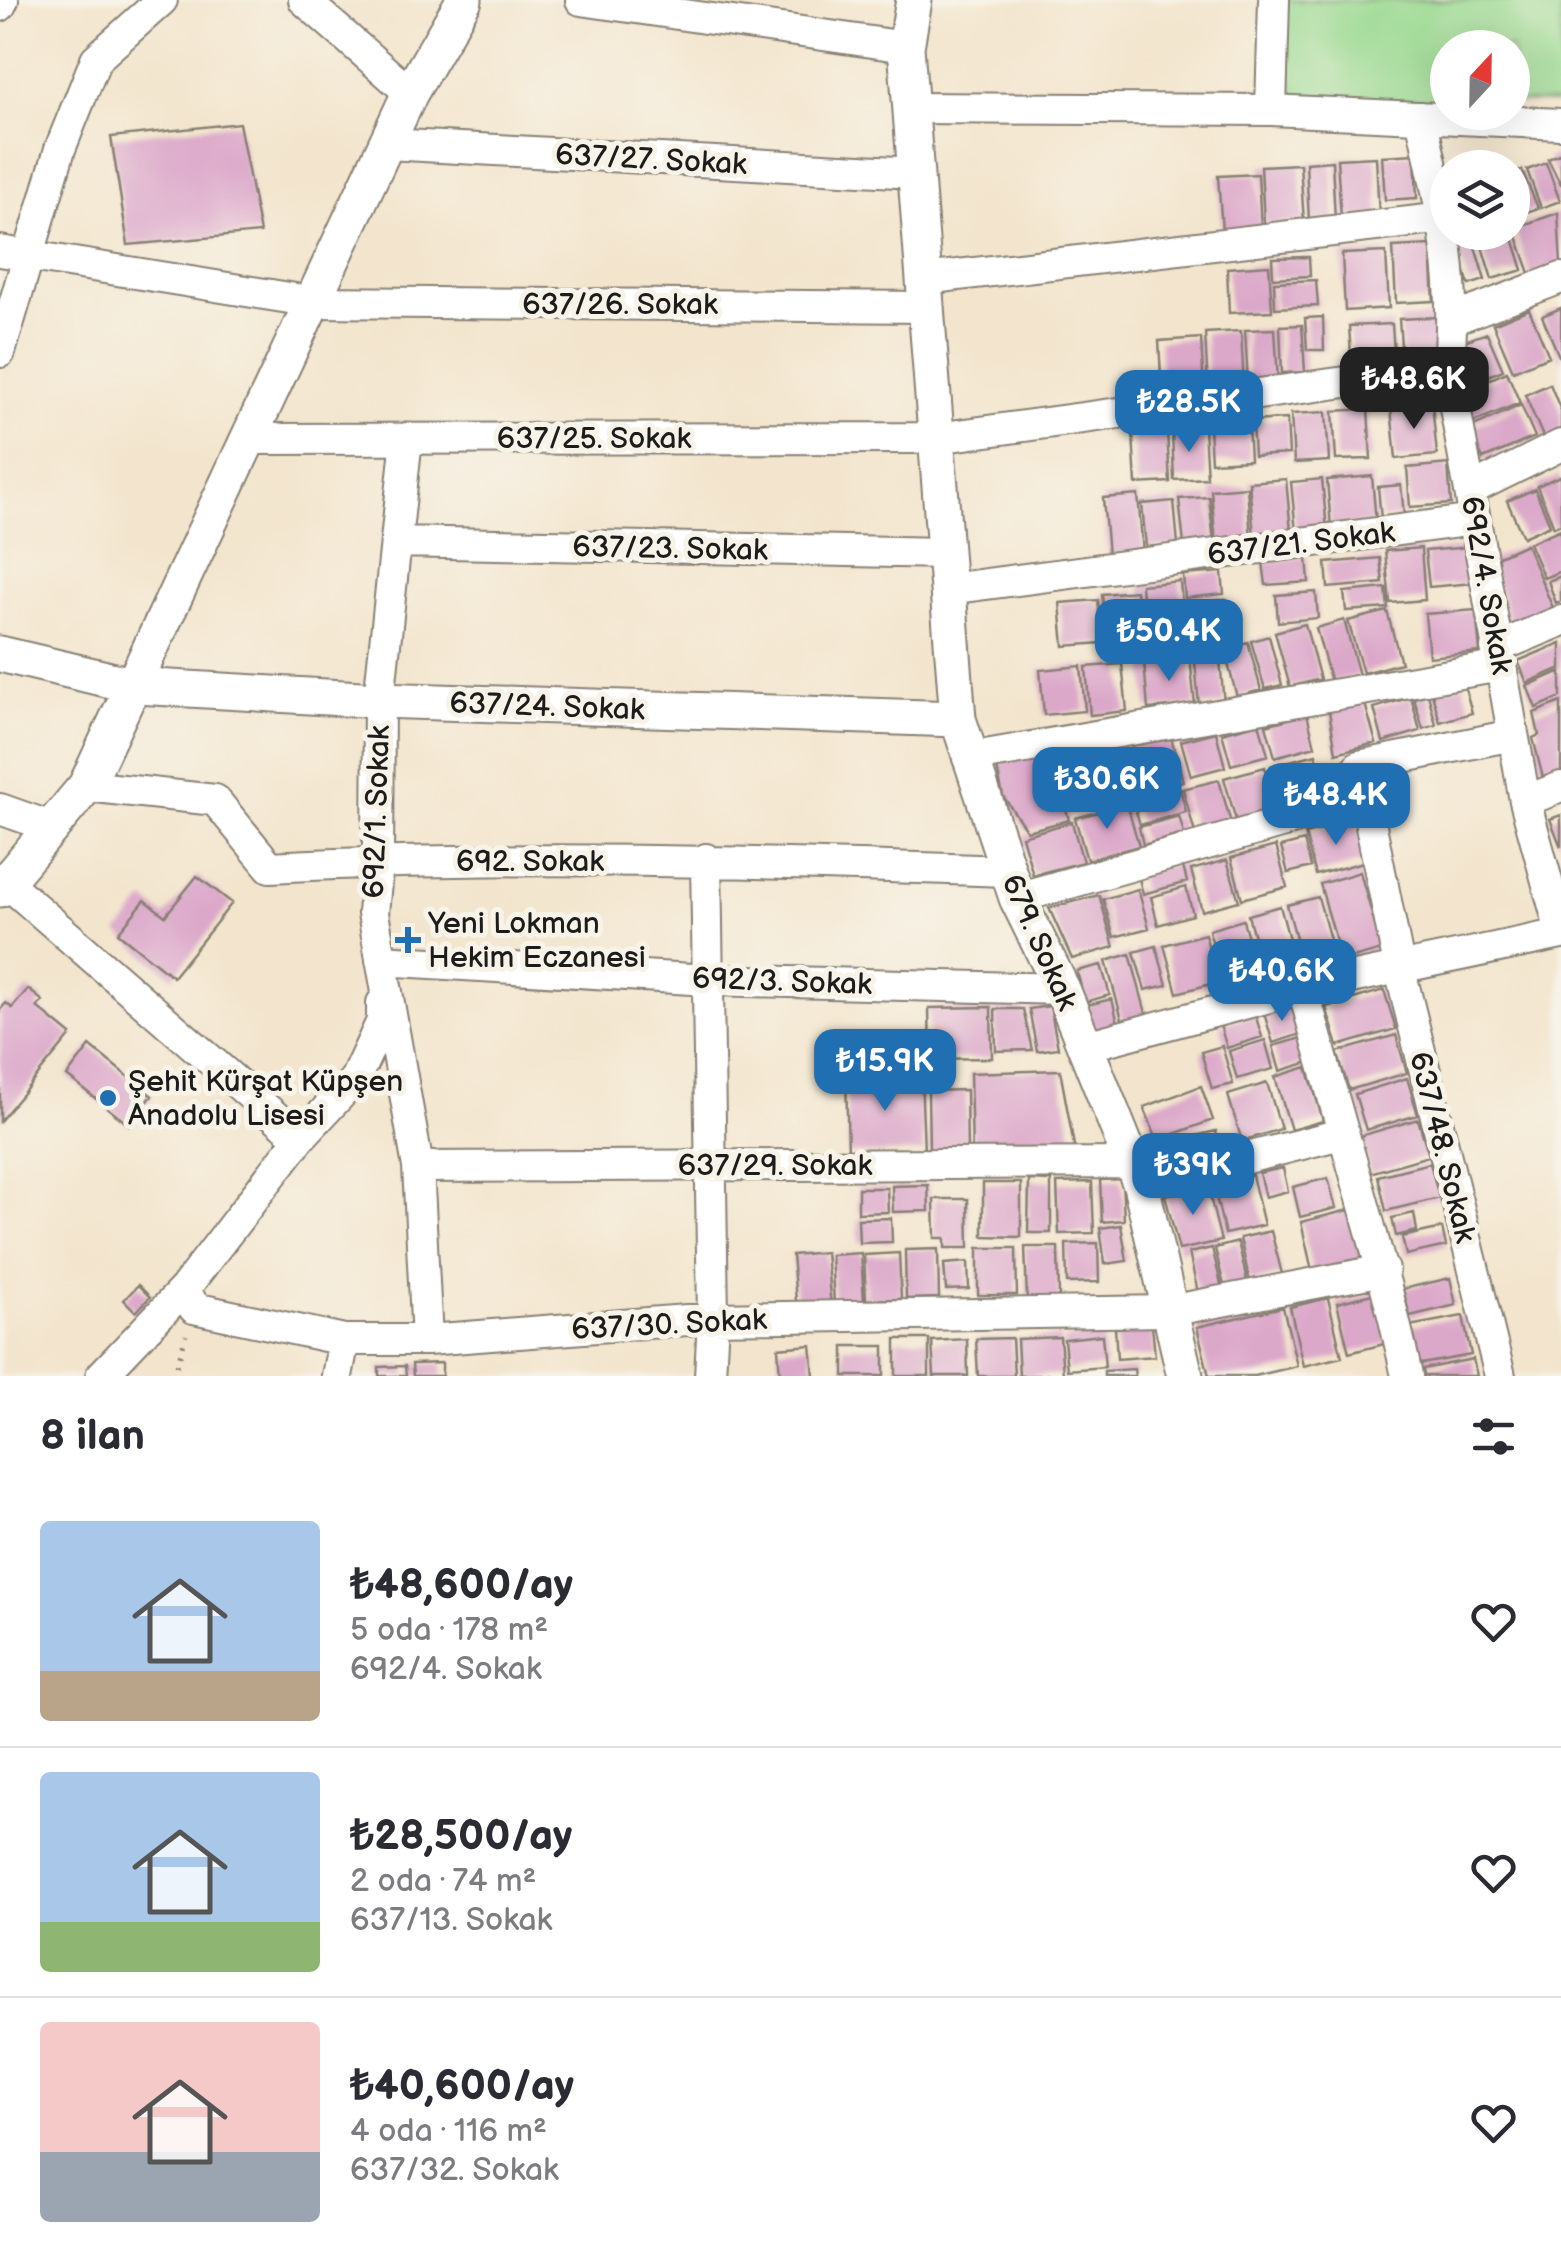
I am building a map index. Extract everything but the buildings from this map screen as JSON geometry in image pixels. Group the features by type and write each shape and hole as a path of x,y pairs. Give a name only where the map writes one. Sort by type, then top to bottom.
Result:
{"street":[{"path":"0,352 15,254 96,59 162,0"},
{"path":"300,1138 3,885 86,786 252,439 410,93 464,0"},
{"path":"582,0 906,47"},
{"name":"679. Sokak","path":"914,0 906,47 958,719 1012,885 1062,989 1136,1174 1184,1376"},
{"path":"1271,110 1274,0"},
{"path":"322,6 410,93"},
{"path":"910,108 1271,110 1561,124"},
{"name":"692/4. Sokak","path":"1421,117 1430,157"},
{"name":"637/27. Sokak","path":"387,144 916,173"},
{"name":"637/26. Sokak","path":"15,254 314,302 925,293 1430,220"},
{"name":"692/4. Sokak","path":"1447,250 1454,318 1448,368 1525,800 1561,933"},
{"path":"1454,318 1561,278"},
{"name":"637/25. Sokak","path":"252,439 936,438 1448,368"},
{"name":"692/1. Sokak","path":"407,438 379,700 378,862 372,913 418,1167 427,1340"},
{"path":"1470,490 1561,444"},
{"name":"637/21. Sokak","path":"948,589 1475,520"},
{"name":"637/23. Sokak","path":"396,542 945,553"},
{"path":"968,758 1498,657 1561,621"},
{"name":"637/24. Sokak","path":"0,654 136,686 379,700 958,719"},
{"path":"1365,799 1359,766 1513,735"},
{"name":"692. Sokak","path":"86,786 215,800 270,868 378,862 706,860 1012,885 1365,799"},
{"path":"1525,800 1561,787"},
{"name":"637/48. Sokak","path":"1365,799 1398,966 1500,1376"},
{"path":"0,810 51,828"},
{"path":"706,860 713,1318 710,1376"},
{"path":"1086,1046 1303,988 1561,933"},
{"path":"102,1376 190,1298 300,1138 355,1079 382,1020 381,960"},
{"name":"692/3. Sokak","path":"381,960 708,980 1062,989"},
{"path":"1303,988 1341,1134 1384,1270 1407,1376"},
{"name":"637/29. Sokak","path":"418,1167 710,1165 1136,1174 1341,1134"},
{"name":"637/30. Sokak","path":"190,1298 344,1340 427,1340 713,1318 1170,1310 1384,1270"},
{"path":"337,1376 344,1340"}],"path":[{"path":"174,1376 190,1298"}],"green space":[{"path":"1284,0 1561,0 1561,103 1530,102 1530,30 1430,30 1430,101 1284,99"}],"place":[{"name":"Yeni Lokman Hekim Eczanesi","path":"408,940"},
{"name":"Şehit Kürşat Küpşen Anadolu Lisesi","path":"108,1098"}]}
